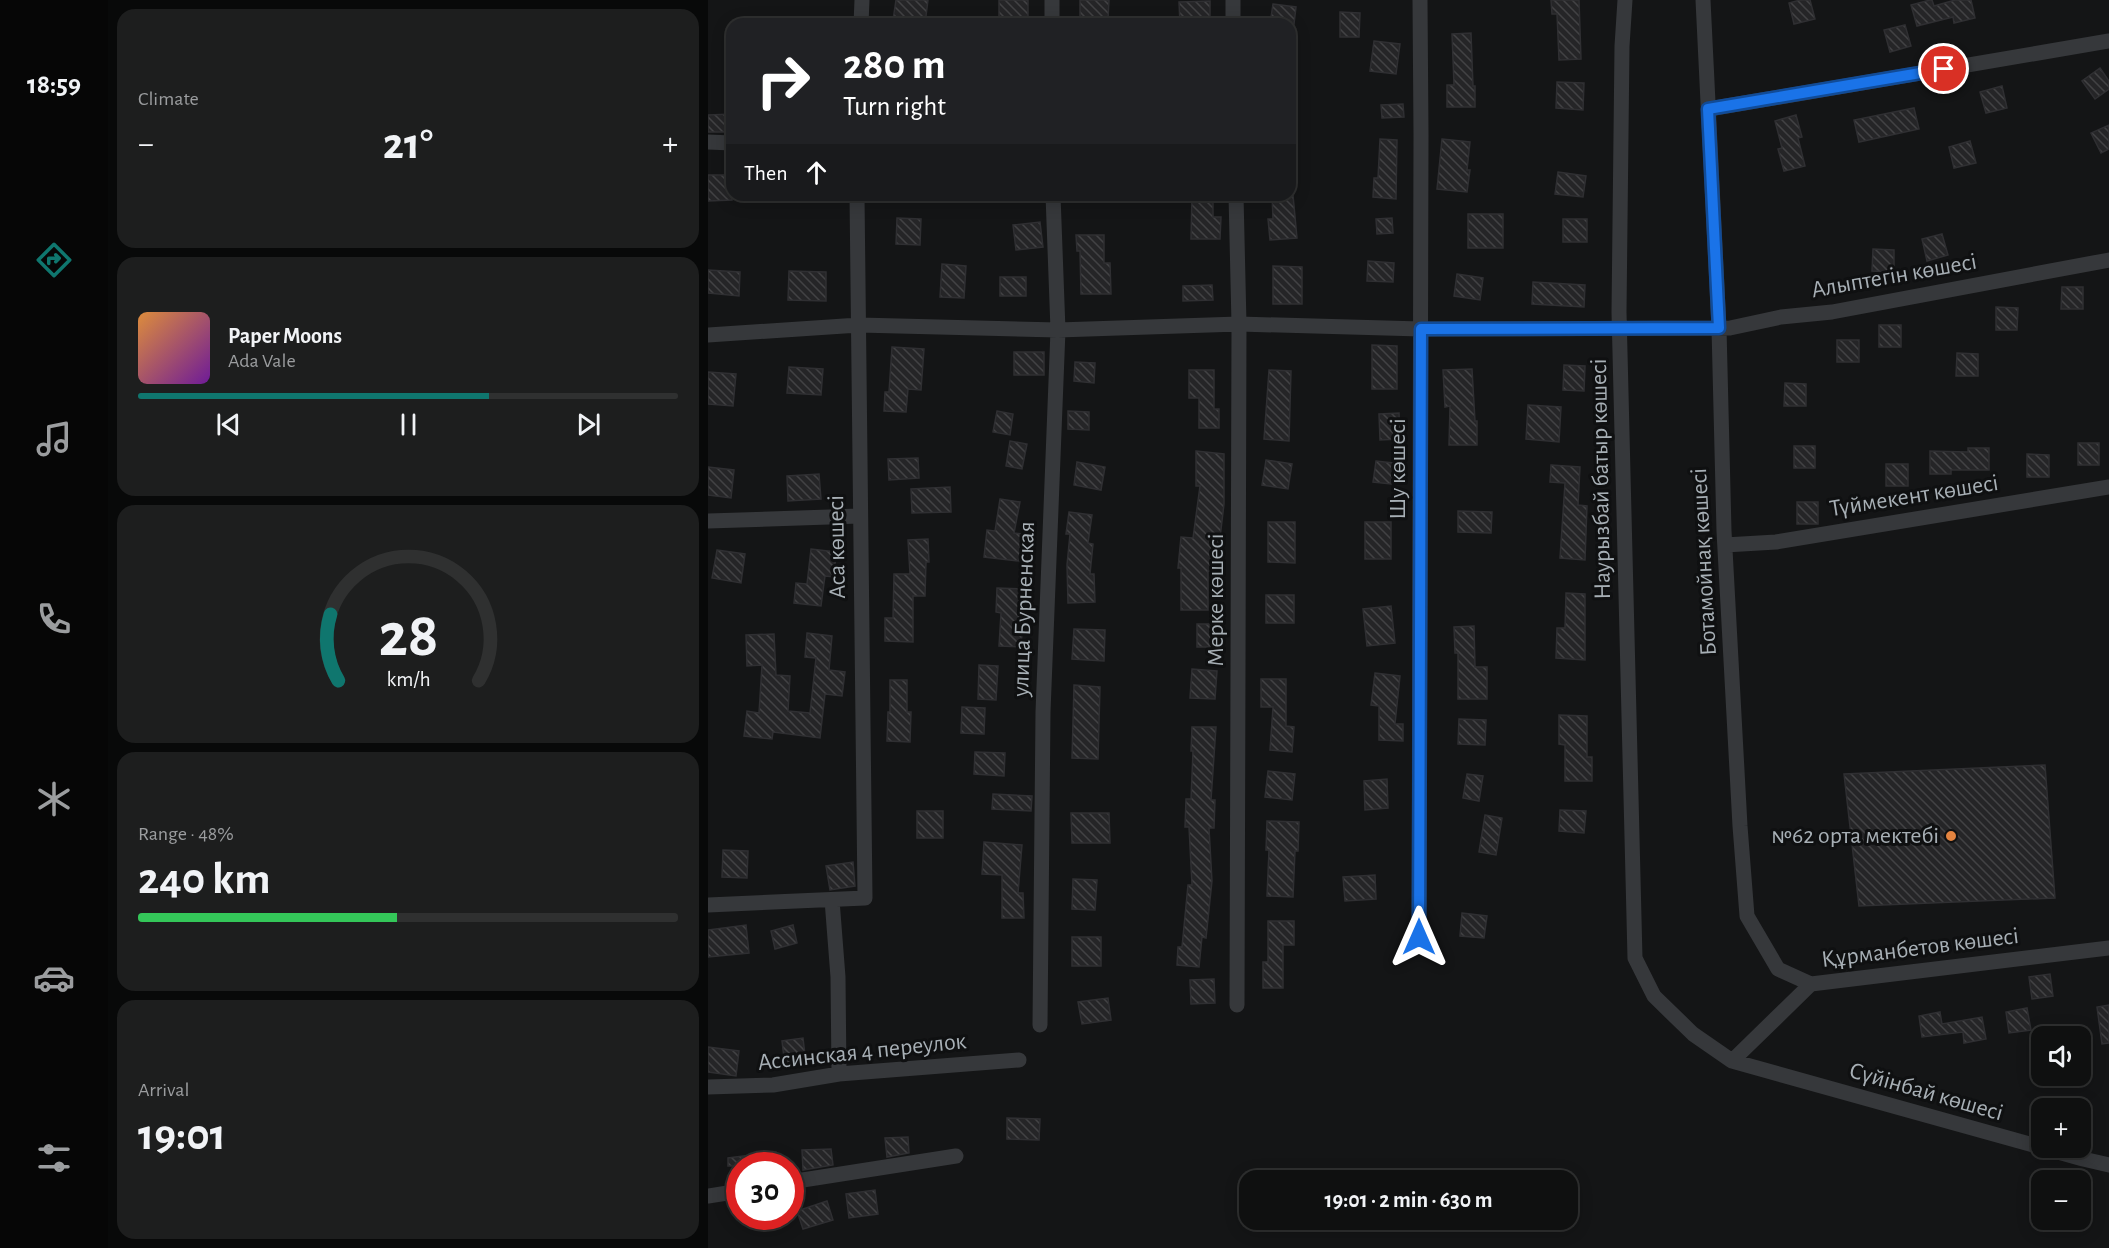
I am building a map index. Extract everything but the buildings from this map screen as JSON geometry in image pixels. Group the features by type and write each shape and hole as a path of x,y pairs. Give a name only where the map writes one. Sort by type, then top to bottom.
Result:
{"street":[{"path":"861,18 862,0"},
{"path":"1052,0 1052,18"},
{"path":"1233,0 1233,18"},
{"name":"Шу көшесі","path":"1419,937 1420,0"},
{"name":"Наурызбай батыр көшесі","path":"1625,0 1622,46 1620,328 1635,958 1654,996 1693,1034 1732,1061"},
{"name":"Ботамойнақ көшесі","path":"1703,0 1719,328 1725,545 1747,916 1778,969 1811,984"},
{"path":"1708,109 2109,41"},
{"path":"708,142 726,143"},
{"name":"Аса көшесі","path":"832,900 865,898 857,201"},
{"name":"улица Бурненская","path":"1040,1025 1043,712 1058,330 1053,201"},
{"name":"Мерке көшесі","path":"1236,201 1239,324 1237,1005"},
{"name":"Алыптегін көшесі","path":"708,335 859,325 1058,330 1239,324 1421,329 1730,328 1781,317 1832,312 2109,260"},
{"name":"Түймекент көшесі","path":"1725,545 1776,542 2109,487"},
{"path":"708,521 859,516"},
{"path":"708,905 832,900 838,977 839,1074"},
{"name":"Құрманбетов көшесі","path":"1732,1061 1811,984 2109,948"},
{"name":"Ассинская 4 переулок","path":"708,1087 772,1085 839,1074 1019,1060"},
{"name":"Сүйінбай көшесі","path":"1732,1061 2109,1165"},
{"path":"804,1180 956,1156"},
{"path":"708,1196 726,1193"}],"place":[{"name":"№62 орта мектебі","path":"1951,836"}],"route":[{"path":"1419,937 1421,329 1719,328 1708,109 1944,69"}]}
